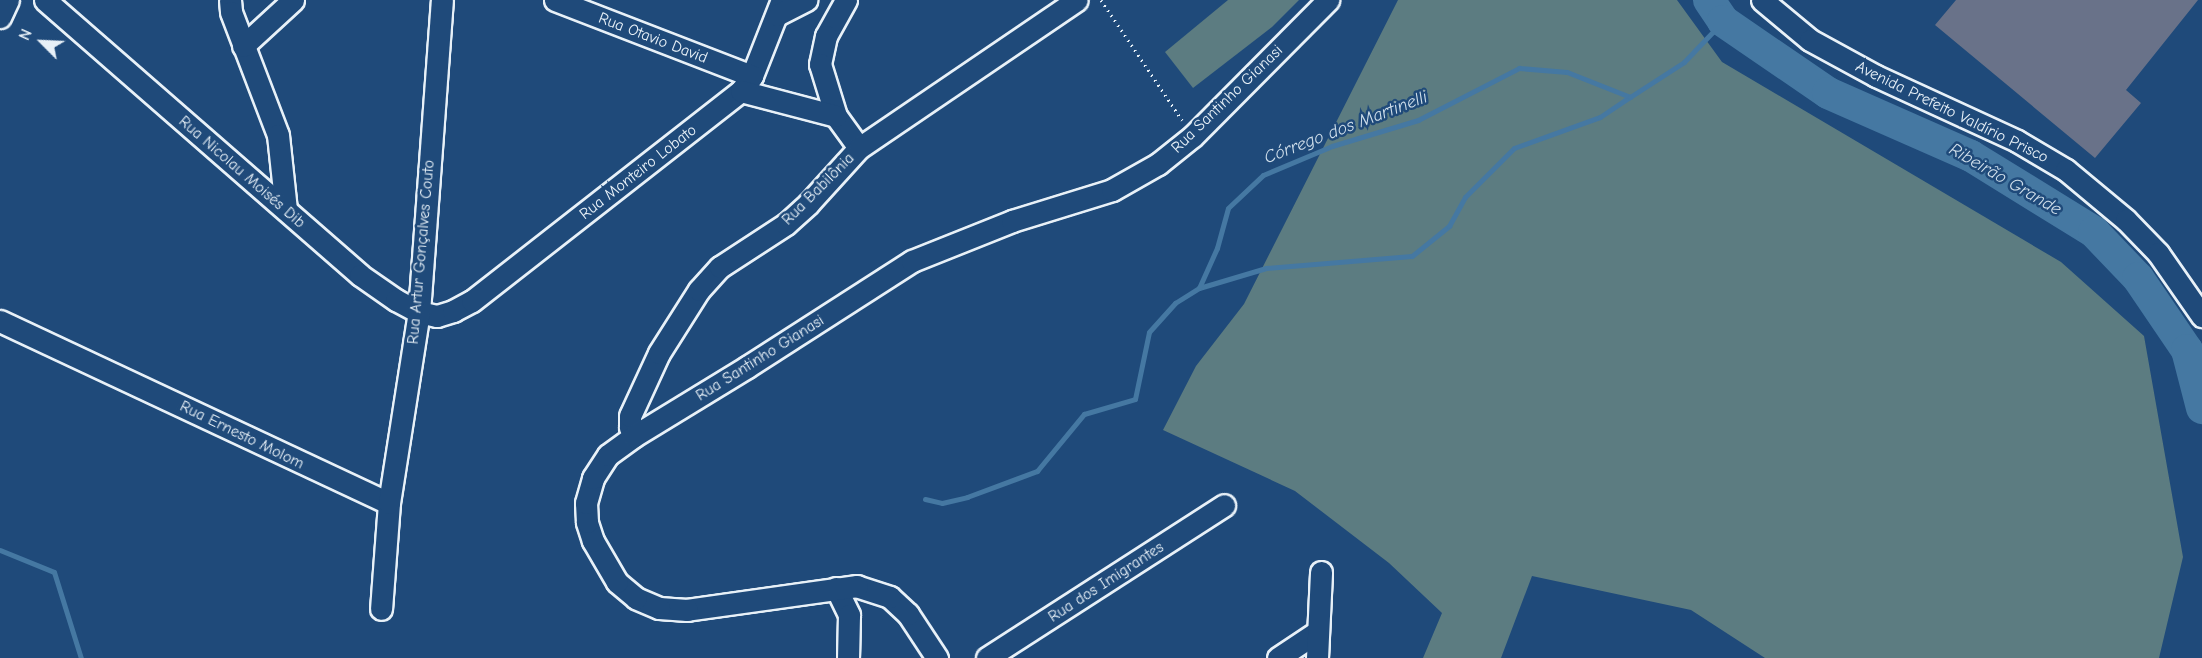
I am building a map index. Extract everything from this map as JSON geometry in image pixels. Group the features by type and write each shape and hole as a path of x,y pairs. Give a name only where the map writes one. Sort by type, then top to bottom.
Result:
{"street":[{"path":"0,17 8,0"},
{"name":"Rua Nicolau Moisés Dib","path":"45,0 360,275 396,300 419,312 437,316 453,311"},
{"path":"230,0 243,46 278,135 286,210"},
{"path":"243,46 293,0"},
{"name":"Rua Artur Gonçalves Couto","path":"389,503 419,312 442,0"},
{"name":"Rua Otavio David","path":"555,0 746,83 836,116"},
{"path":"780,7 806,0"},
{"path":"846,0 826,36 820,64 836,116 859,148"},
{"name":"Rua Babilônia","path":"634,435 630,427 634,404 659,353 699,290 720,267 764,240 808,204 859,148 1077,0"},
{"name":"Rua Santinho Gianasi","path":"937,658 908,614 890,597 857,586 687,610 659,608 636,598 617,582 604,561 587,522 586,503 593,478 608,455 634,435 747,367 912,261 1002,225 1112,190 1158,164 1193,136 1328,0"},
{"name":"Avenida Prefeito Valdírio Prisco","path":"1762,0 1810,40 1876,76 2017,141 2066,170 2126,220 2158,254 2202,316"},
{"name":"Rua Monteiro Lobato","path":"453,311 472,301 746,83 780,7"},
{"name":"Rua Ernesto Molom","path":"0,321 389,503"},
{"path":"381,609 389,503"},
{"name":"Rua dos Imigrantes","path":"987,658 1224,506"},
{"path":"1317,658 1321,572"},
{"path":"836,588 849,615 848,658"},
{"path":"1278,658 1317,632"}],"path":[{"path":"1101,0 1193,136"}],"green space":[{"path":"1228,0 1299,0 1272,27 1193,88 1165,52"},
{"path":"1398,0 1677,0 1722,62 2061,262 2144,336 2183,557 2159,658 1765,658 1691,610 1532,576 1501,658 1423,658 1442,613 1389,563 1295,491 1163,430 1196,366 1244,304"}],"building":[{"path":"1956,0 2198,0 2126,90 2141,103 2095,158 1935,25"}],"waterway":[{"name":"Ribeirão Grande","path":"1709,0 1723,21 1828,93 1971,156 2094,232 2138,278 2187,350 2202,408"},
{"name":"Córrego dos Martinelli","path":"925,499 942,503 967,497 1037,471 1084,414 1135,399 1149,332 1175,303 1199,288 1217,248 1228,208 1263,175 1332,146 1418,120 1519,68 1567,72 1630,97 1684,62 1723,21"},
{"name":"Córrego dos Martinelli","path":"1199,288 1266,268 1412,256 1449,226 1465,197 1514,148 1600,117 1630,97"},
{"path":"0,550 54,572 81,658"}]}
